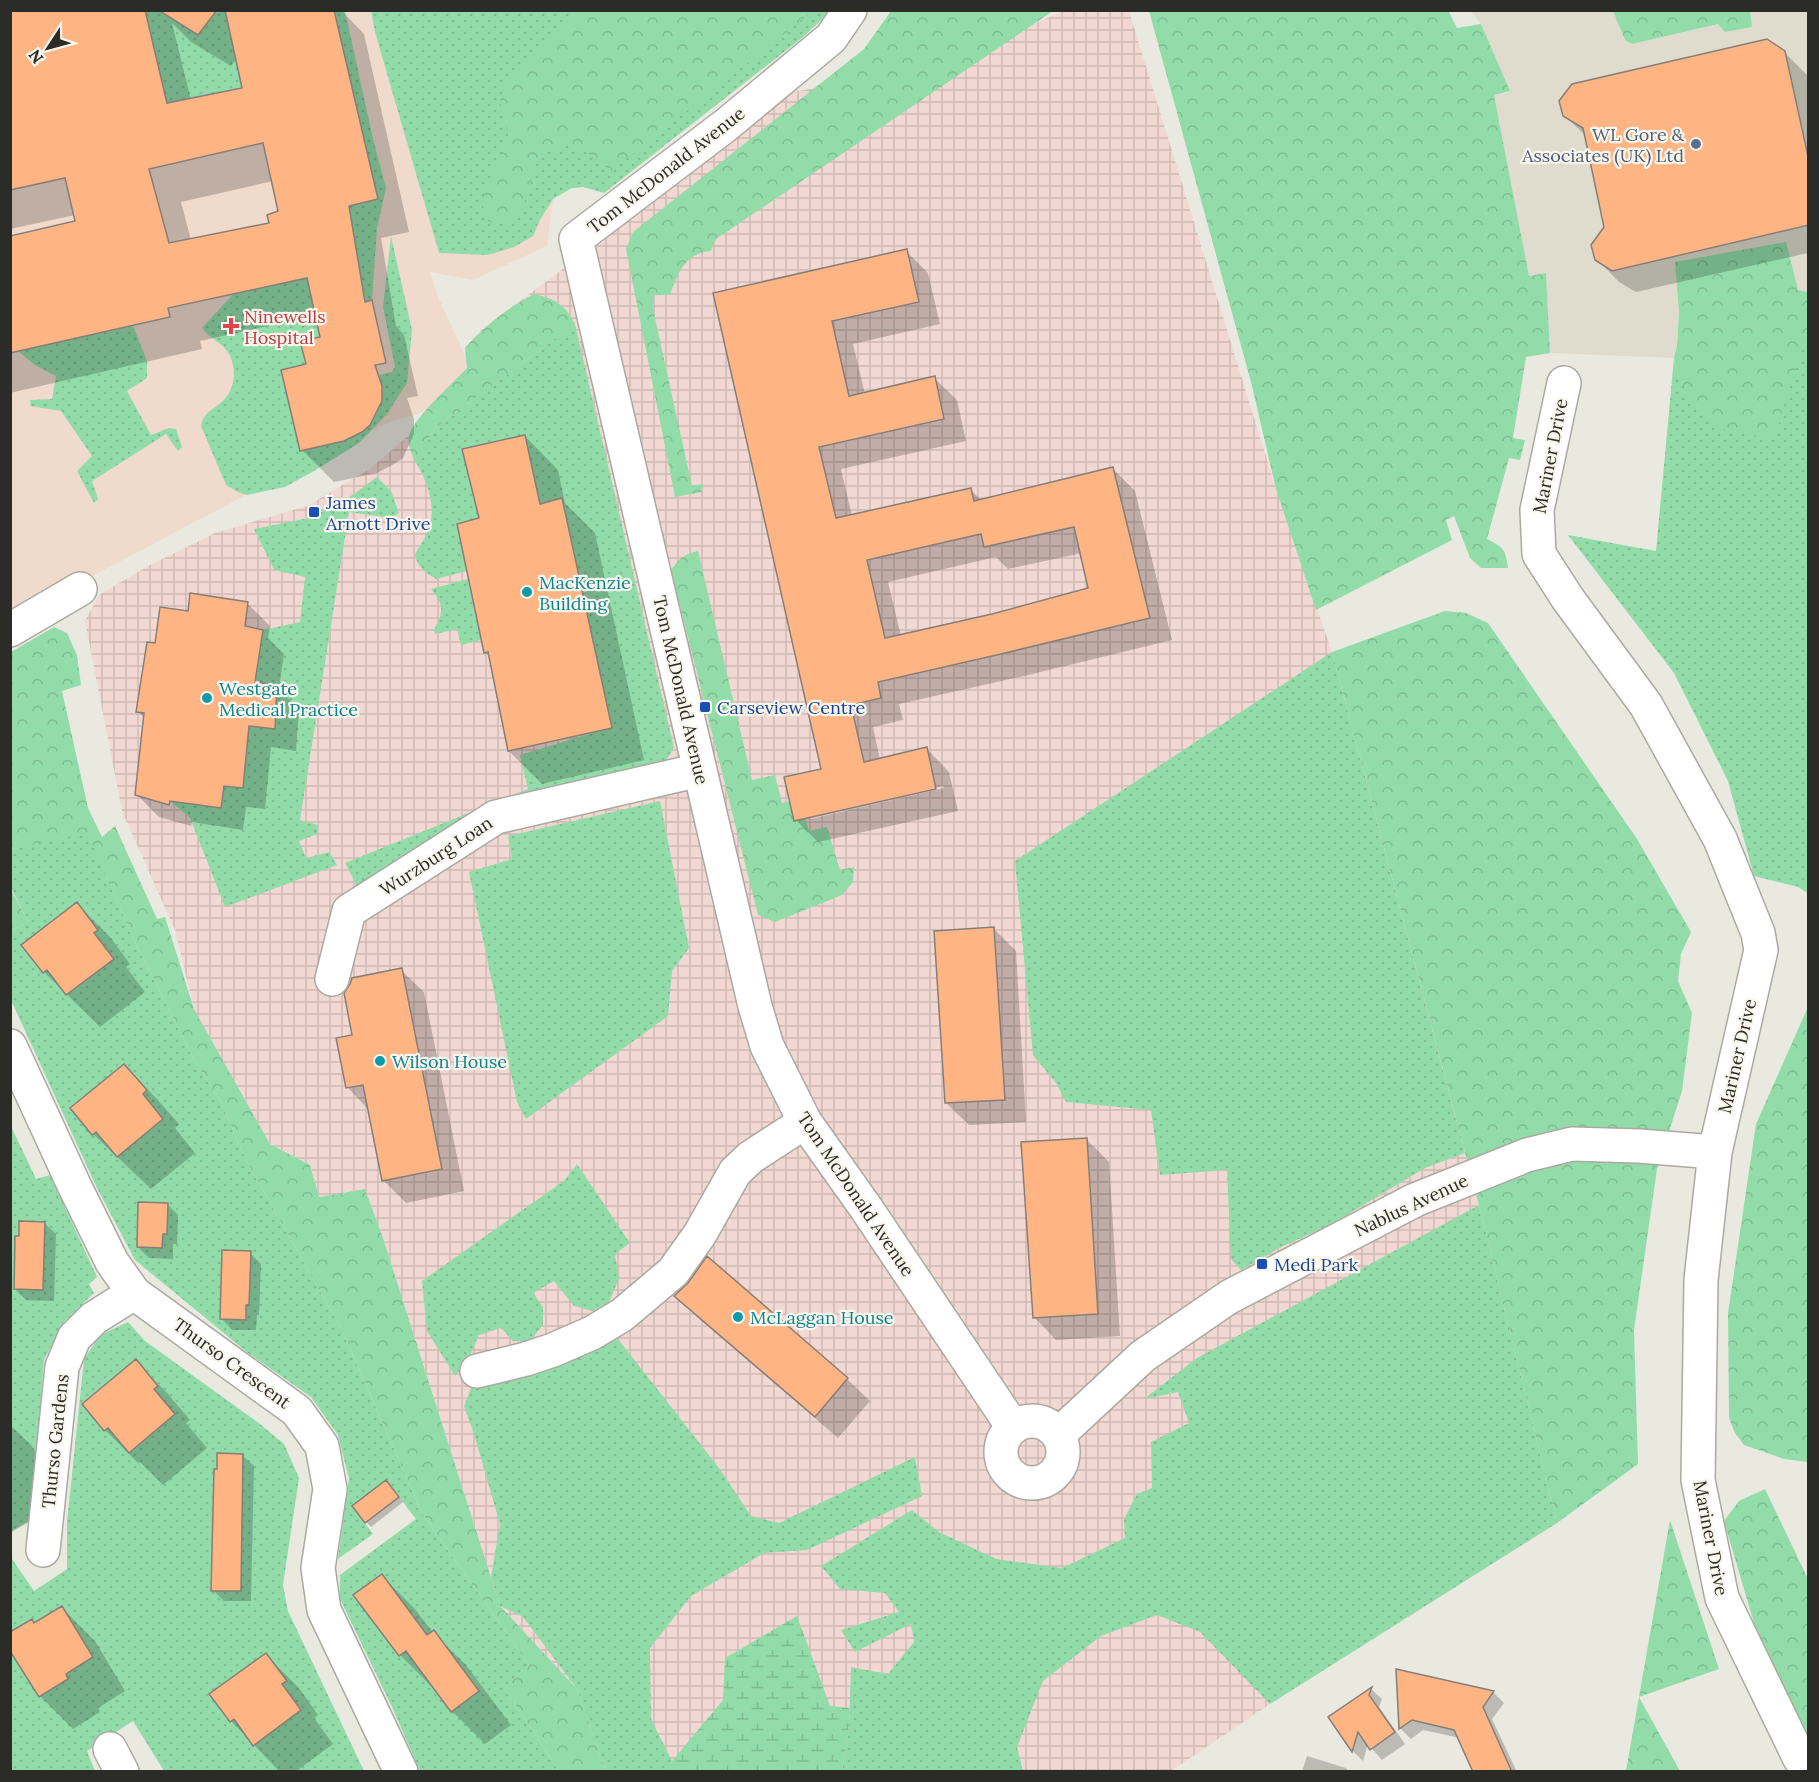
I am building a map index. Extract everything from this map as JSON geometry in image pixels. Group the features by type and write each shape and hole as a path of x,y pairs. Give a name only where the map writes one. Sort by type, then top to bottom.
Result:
{"street":[{"name":"Tom McDonald Avenue","path":"850,10 831,38 726,125 576,239 755,1006 767,1046 805,1122 866,1208 1013,1427"},
{"name":"Mariner Drive","path":"1564,383 1537,510 1539,554 1568,599 1646,705 1720,839 1758,933 1761,951 1715,1152 1701,1280 1698,1480 1722,1598 1799,1757 1809,1770"},
{"path":"10,630 80,590"},
{"name":"Wurzburg Loan","path":"332,979 349,912 495,817 700,770"},
{"name":"Thurso Crescent","path":"10,1046 112,1262 134,1293 297,1411 322,1446 330,1489 318,1568 324,1610 401,1772"},
{"path":"477,1371 553,1350 622,1315 673,1272 700,1234 735,1172 751,1158 805,1122"},
{"name":"Nablus Avenue","path":"1058,1435 1143,1356 1229,1297 1415,1200 1527,1155 1572,1144 1715,1152"},
{"name":"Thurso Gardens","path":"43,1550 62,1367 74,1338 94,1318 134,1293"},
{"path":"1037,1421 1045,1424 1058,1435 1063,1445 1063,1456 1060,1466 1053,1475 1034,1483 1023,1482 1006,1469 1001,1449 1004,1438 1013,1427 1022,1422 1037,1421"}],"shaded area":[{"name":"Ninewells Hospital","path":"11,11 831,11 803,37 604,193 583,187 572,188 553,199 547,246 473,280 430,272 437,294 466,358 467,368 440,408 392,421 348,441 11,619"},
{"path":"1063,11 1129,11 1276,489 1332,652 1479,1205 1557,1523 1270,1704 1171,1771 606,1771 577,1689 500,1606 383,1238 365,1190 319,1197 310,1165 270,1144 194,1009 175,930 122,811 85,621 99,595 148,566 215,533 307,506 371,468 440,408 467,368 465,348 480,331 616,229 791,92 930,70"},
{"path":"1471,11 1613,11 1625,40 1632,44 1718,24 1738,11 1808,11 1808,292 1675,262 1679,312 1674,358 1550,353 1546,274 1529,277 1494,95 1509,92 1481,24"}],"green space":[{"path":"582,10 813,11 611,171 584,150 568,146 540,153 520,216 495,224 488,221 482,199 508,136 500,101 504,79"},
{"path":"1448,10 1457,28 1481,24 1510,91 1494,95 1529,276 1546,273 1550,353 1526,357 1513,438 1525,440 1520,460 1509,458 1487,539 1503,549 1508,568 1481,568 1470,558 1454,516 1446,520 1452,540 1316,610 1276,489 1251,382 1149,11"},
{"path":"145,11 158,11 198,35 215,13 226,11 242,88 167,103"},
{"path":"334,11 345,11 386,188 377,228 372,300 315,313 320,337 300,341 306,364 281,371 300,450 354,436 369,425 378,410 381,393 379,375 392,372 395,367 383,307 391,236 412,330 407,383 387,414 359,443 285,487 247,495 226,485 201,426 205,416 228,394 234,374 229,354 202,328 234,293 348,206 377,199"},
{"path":"371,11 831,11 803,37 604,193 583,187 572,188 553,199 533,236 514,247 488,255 439,253 375,32"},
{"path":"891,11 1053,11 716,239 711,251 695,256 684,266 670,295 654,295 653,309 692,486 703,484 702,492 675,497 626,249 633,232 864,49"},
{"path":"1613,11 1750,12 1752,27 1725,32 1718,24 1632,44 1625,40"},
{"path":"1786,242 1798,290 1808,292 1808,334 1778,426 1769,438 1725,430 1693,401 1679,379 1674,358 1679,312 1675,262"},
{"path":"534,294 559,303 575,324 435,428 415,461 409,444 410,433 427,409 467,368 465,348 497,318"},
{"path":"575,324 674,748 661,768 498,809 361,894 345,863 528,789 520,755 612,727 590,626 538,637 586,604 562,499 518,509 539,499 525,435 462,449 477,511 499,508 500,513 457,524 467,571 436,579 420,566 415,554 427,533 432,515 430,496 415,461 435,428"},
{"path":"133,326 147,361 147,378 127,391 151,435 169,428 176,429 182,447 178,451 166,434 92,481 98,499 94,503 77,471 92,456 61,411 31,406 30,400 52,399 56,376 35,365 18,351"},
{"path":"1808,334 1808,893 1798,887 1754,876 1728,781 1674,673 1568,535 1656,551 1674,358 1679,379"},
{"path":"377,477 391,491 399,513 391,518 349,512 300,820 318,825 317,834 299,841 306,858 329,852 337,865 225,907 190,818 170,801 221,808 224,786 243,787 248,738 246,725 275,729 277,685 252,682 263,630 300,622 305,577 274,570 254,529 309,518 347,499"},
{"path":"698,551 752,780 775,775 782,803 790,801 805,818 809,831 827,827 840,870 854,867 853,882 842,895 775,922 758,915 671,570 682,558"},
{"path":"468,579 481,640 461,645 457,629 435,634 434,630 440,618 441,608 431,589"},
{"path":"1445,611 1466,613 1488,623 1637,839 1691,932 1681,954 1678,981 1692,1013 1682,1091 1657,1169 1634,1330 1638,1464 1557,1523 1479,1205 1332,652"},
{"path":"54,627 67,633 77,655 81,685 62,691 88,808 102,837 115,826 157,919 165,917 194,1009 270,1144 310,1165 319,1197 365,1189 383,1238 500,1606 577,1689 606,1771 559,1771 504,1688 529,1665 423,1515 342,1330 246,1160 220,1100 194,1060 138,949 87,833 11,849 11,652"},
{"path":"1332,652 1465,1153 1425,1168 1330,1225 1281,1247 1241,1270 1231,1259 1227,1170 1160,1175 1151,1110 1066,1102 1056,1083 1033,1055 1015,861"},
{"path":"660,801 689,948 672,971 668,1016 526,1119 517,1102 469,872 512,859 508,836"},
{"path":"87,832 138,949 194,1060 220,1100 246,1160 342,1330 423,1515 529,1665 504,1688 559,1771 420,1771 340,1599 340,1575 416,1519 386,1480 352,1506 373,1534 338,1559 349,1479 338,1435 311,1397 248,1353 135,1260 97,1188 11,1000 11,932 28,921 11,888 10,849"},
{"path":"10,888 28,921 11,932 10,932"},
{"path":"1808,1007 1808,1462 1784,1459 1744,1445 1735,1433 1729,1418 1728,1313 1756,1124"},
{"path":"10,1124 36,1179 50,1175 97,1277 89,1284 94,1293 63,1323 44,1360 34,1480 35,1518 11,1531"},
{"path":"577,1164 630,1243 615,1254 619,1279 609,1302 593,1311 574,1306 554,1281 533,1293 543,1307 543,1325 529,1342 513,1341 501,1328 479,1335 468,1360 455,1376 427,1331 422,1281 565,1180"},
{"path":"1479,1205 1557,1523 1270,1704 1200,1632 1157,1615 1101,1636 1043,1681 1017,1747 1023,1771 842,1771 849,1726 851,1667 888,1674 914,1642 911,1624 855,1652 841,1630 899,1612 885,1593 840,1589 821,1566 912,1510 939,1532 996,1559 1062,1568 1125,1538 1124,1519 1137,1494 1152,1488 1151,1442 1189,1423 1178,1392 1144,1399 1197,1358"},
{"path":"128,1322 145,1341 284,1444 299,1478 283,1585 288,1611 364,1771 164,1771 133,1721 87,1751 95,1771 11,1771 10,1556 34,1591 67,1569 67,1522 84,1359 100,1335"},
{"path":"618,1339 719,1468 751,1516 779,1523 915,1457 922,1496 807,1550 764,1553 691,1596 650,1648 651,1719 672,1761 669,1771 606,1771 577,1689 523,1617 500,1606 491,1577 500,1524 464,1406 471,1388 548,1367"},
{"path":"1765,1489 1808,1579 1808,1747 1763,1654 1724,1521 1739,1501"},
{"path":"1670,1520 1719,1669 1639,1697 1680,1771 1626,1771"},
{"path":"797,1616 830,1706 849,1708 849,1726 842,1771 669,1771 672,1761 723,1700 725,1658"}],"building":[{"path":"10,10 145,10 167,103 242,88 225,10 334,10 378,199 349,206 365,302 372,300 386,363 375,365 382,386 382,401 370,425 344,441 300,451 281,370 306,364 300,341 320,337 307,278 168,308 170,317 10,353 10,236 75,221 65,178 10,190","holes":["263,143 278,211 267,215 269,223 169,243 149,169"]},
{"path":"158,10 217,10 198,35"},
{"name":"WL Gore & Associates (UK) Ltd","path":"1767,39 1785,51 1809,161 1809,225 1612,271 1595,260 1591,245 1604,227 1583,128 1563,116 1559,101 1572,84"},
{"path":"907,249 919,302 832,321 849,396 935,376 944,419 819,447 836,518 971,488 974,501 1113,467 1150,618 878,682 881,698 851,705 864,762 927,747 936,789 794,821 784,777 821,769 713,293","holes":["1074,527 1088,588 992,614 885,638 867,560 981,534 984,547"]},
{"name":"MacKenzie Building","path":"525,435 540,504 562,498 612,728 508,751 488,652 484,653 457,524 479,518 462,449"},
{"name":"Westgate Medical Practice","path":"190,593 248,602 245,626 263,630 255,682 277,685 275,729 249,726 243,788 224,786 221,808 170,801 169,805 135,795 144,713 136,712 147,642 155,643 160,607 188,611"},
{"path":"77,902 98,930 94,933 114,959 66,995 47,970 43,973 21,945"},
{"path":"994,927 1005,1100 945,1103 934,931"},
{"name":"Wilson House","path":"402,968 442,1169 382,1181 363,1085 346,1088 336,1038 352,1035 344,993 352,978"},
{"path":"124,1064 147,1090 143,1094 163,1119 117,1157 96,1132 92,1135 70,1108"},
{"path":"1087,1138 1098,1314 1033,1318 1021,1142"},
{"path":"138,1202 168,1203 167,1234 163,1234 162,1248 137,1247"},
{"path":"19,1221 45,1222 43,1290 14,1289 15,1236 19,1236"},
{"path":"222,1250 251,1251 249,1305 246,1305 246,1320 220,1319"},
{"name":"McLaggan House","path":"707,1256 848,1378 815,1417 674,1296 688,1283"},
{"path":"136,1359 158,1386 154,1389 175,1414 129,1453 108,1428 104,1431 82,1404"},
{"path":"217,1453 243,1454 241,1591 211,1591 214,1469 217,1469"},
{"path":"386,1480 399,1497 365,1523 352,1506"},
{"path":"382,1574 427,1635 434,1630 479,1691 451,1712 406,1651 399,1656 353,1595"},
{"path":"62,1606 93,1657 66,1674 68,1679 39,1697 10,1651 10,1632 32,1619 34,1623"},
{"path":"266,1653 287,1681 282,1684 301,1710 253,1746 234,1719 230,1722 209,1694"},
{"path":"1396,1669 1494,1691 1483,1707 1512,1772 1473,1772 1454,1730 1412,1720 1399,1729"},
{"path":"1372,1687 1369,1695 1395,1732 1370,1750 1358,1732 1352,1752 1328,1717"}],"place":[{"name":"WL Gore & Associates (UK) Ltd","path":"1696,144"},
{"name":"Ninewells Hospital","path":"231,326"},
{"name":"James Arnott Drive","path":"314,512"},
{"name":"MacKenzie Building","path":"527,592"},
{"name":"Westgate Medical Practice","path":"207,698"},
{"name":"Carseview Centre","path":"705,707"},
{"name":"Wilson House","path":"380,1061"},
{"name":"Medi Park","path":"1262,1264"},
{"name":"McLaggan House","path":"738,1317"}]}
